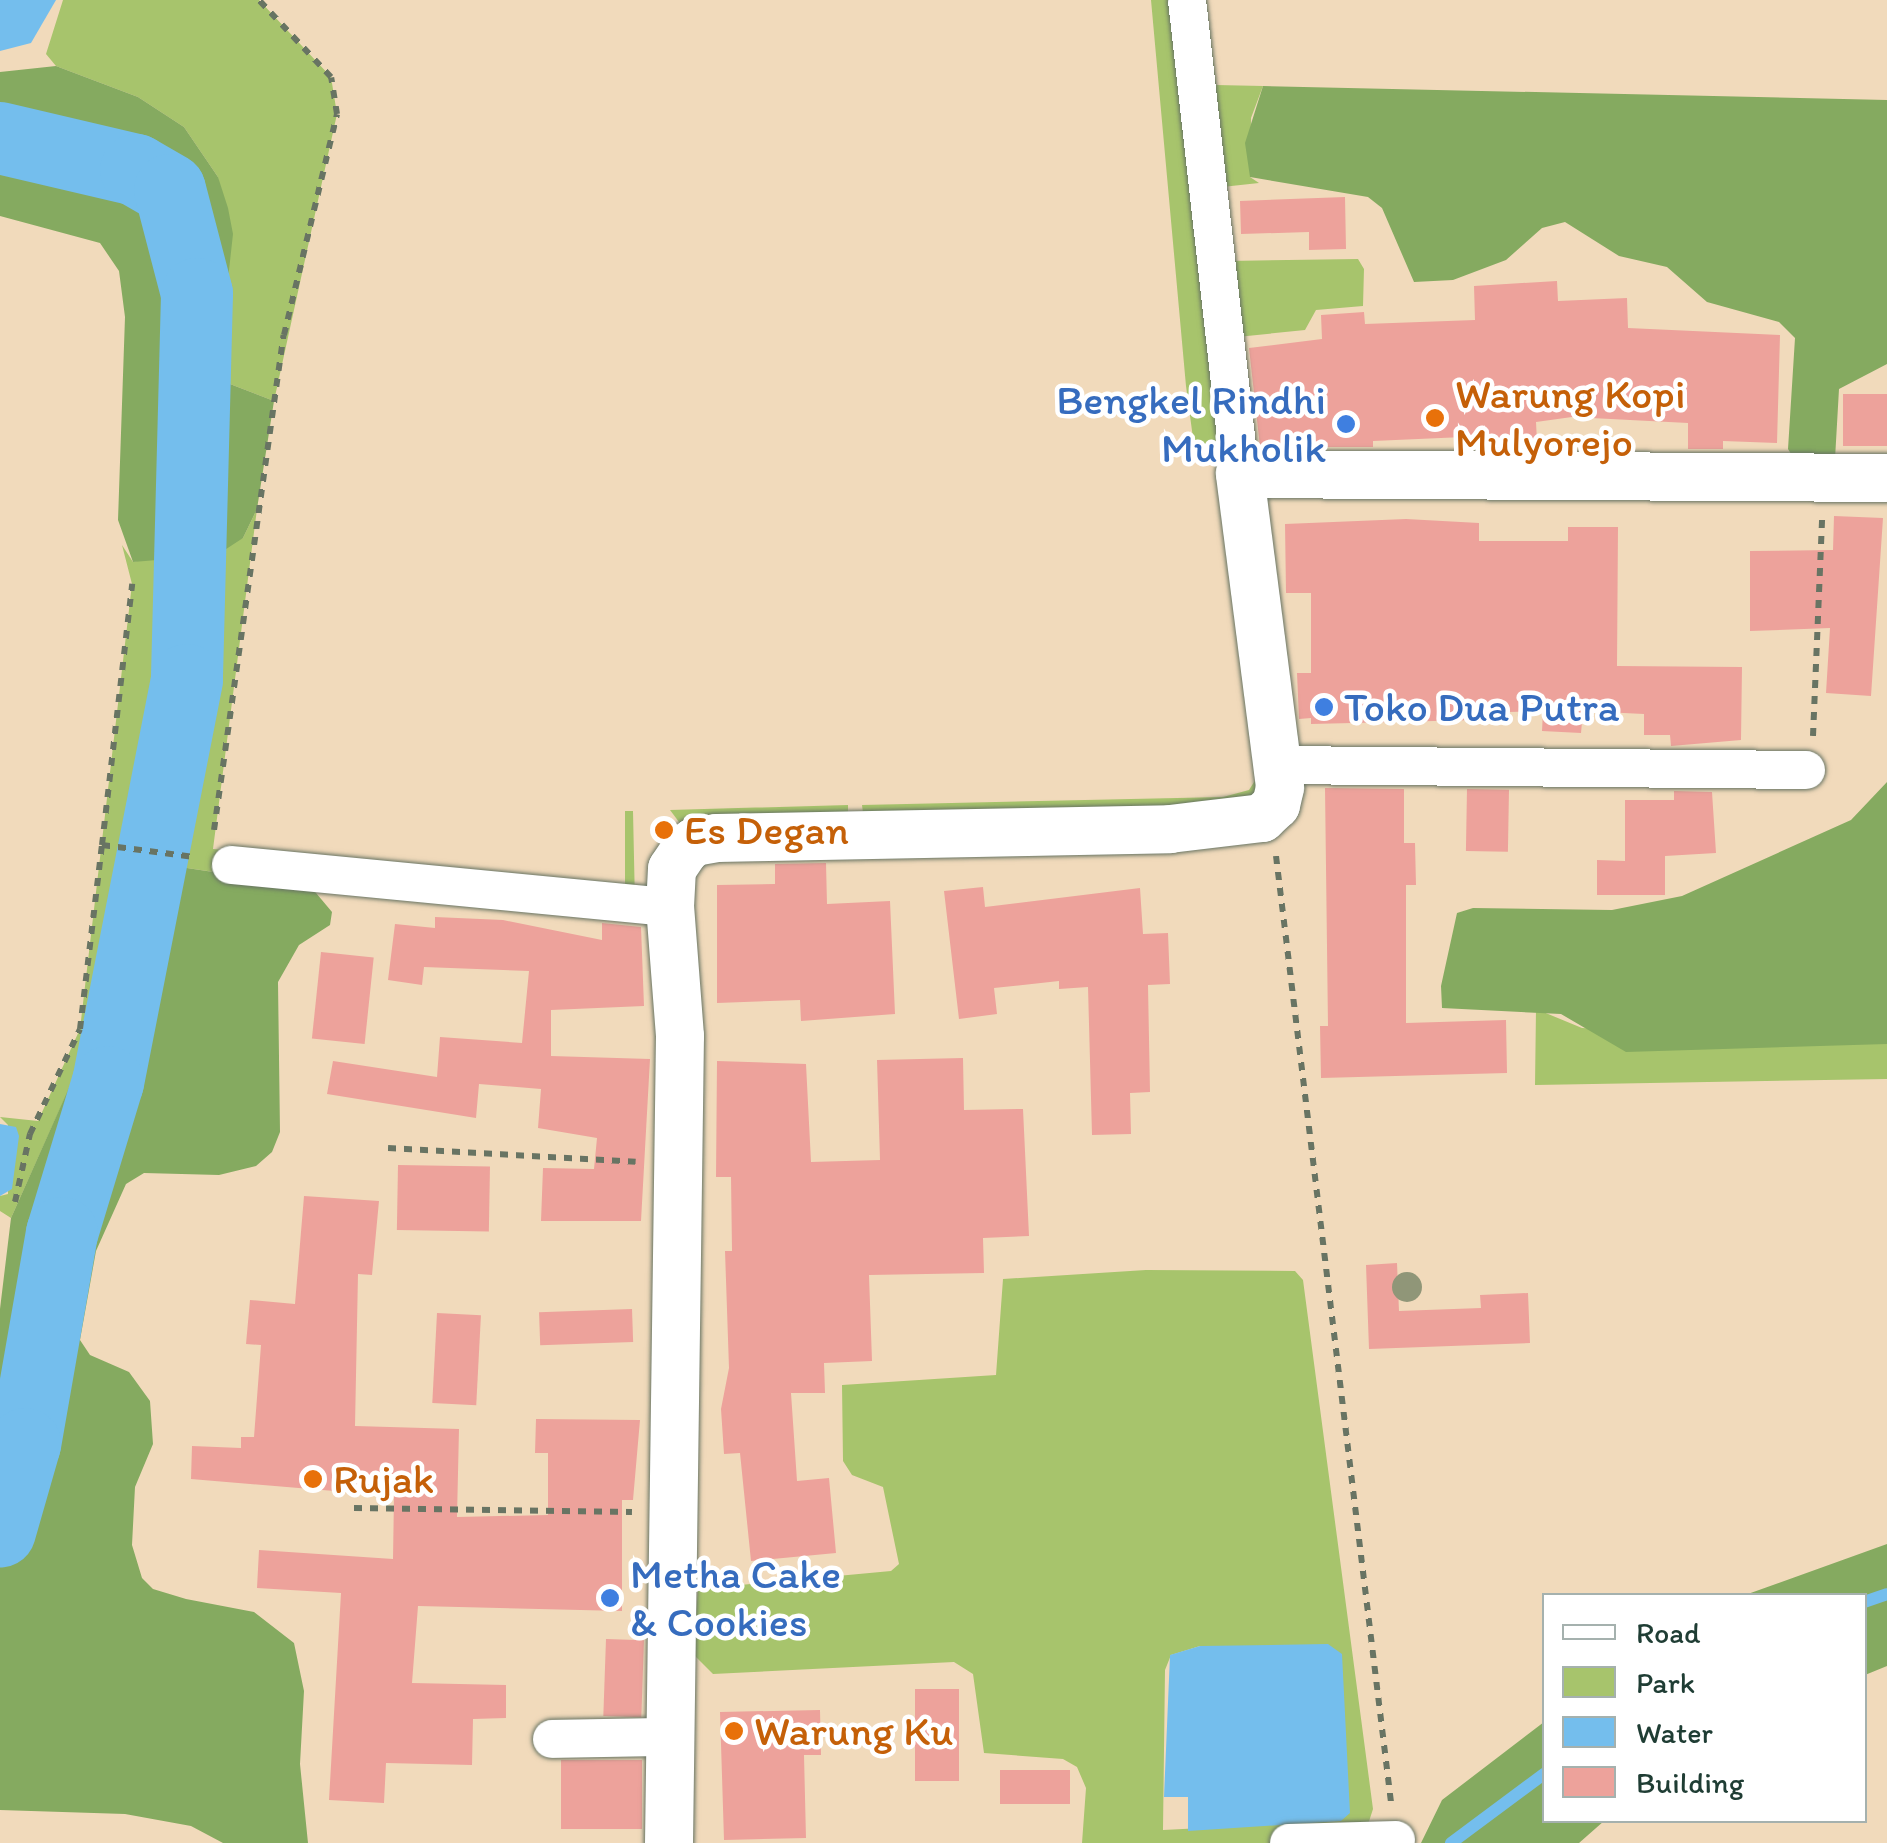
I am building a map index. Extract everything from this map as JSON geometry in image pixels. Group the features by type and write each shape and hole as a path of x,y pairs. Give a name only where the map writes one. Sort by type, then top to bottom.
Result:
{"street":[{"path":"669,1843 680,1036 670,907 672,869 694,842 717,838 1170,829 1262,818 1276,805 1276,765 1187,0"},
{"path":"1240,474 1887,478"},
{"path":"1276,765 1806,770"},
{"path":"221,857 670,907"},
{"path":"552,1738 670,1737"},
{"path":"1288,1843 1396,1840"}],"path":[{"path":"221,857 284,336 337,114 331,77 259,0"},
{"path":"1806,770 1813,756 1823,594 1822,478"},
{"path":"15,1202 30,1134 80,1028 132,584"},
{"path":"1262,818 1276,851 1396,1840"},
{"path":"102,845 192,857"},
{"path":"388,1148 678,1164"},
{"path":"354,1508 674,1513"}],"green space":[{"path":"63,0 259,0 331,77 337,114 274,401 217,379 226,312 218,177 184,127 138,97 56,66 46,54"},
{"path":"1151,0 1206,0 1216,85 1263,86 1251,118 1250,177 1259,183 1222,187 1229,261 1358,259 1364,269 1363,306 1316,310 1305,330 1237,337 1276,805 694,842 670,810 848,805 848,813 863,813 862,805 1223,797 1249,790 1256,779 1219,451 1195,453"},
{"path":"56,66 138,97 184,127 218,177 233,234 217,379 274,401 257,509 243,538 217,555 133,562 118,520 125,317 119,271 100,243 0,216 0,72"},
{"path":"1263,86 1887,100 1887,364 1839,389 1835,459 1796,462 1788,449 1795,338 1779,322 1707,302 1667,267 1619,256 1565,222 1542,228 1506,260 1453,280 1414,282 1382,208 1368,197 1250,177 1245,143"},
{"path":"257,509 213,849 625,884 625,811 633,811 635,904 388,898 187,868 96,1002 76,1073 11,1218 0,1211 0,1196 8,1194 8,1125 0,1117 38,1121 80,1029 132,584 122,545 133,562 243,538"},
{"path":"1887,782 1887,1044 1626,1052 1561,1014 1442,1008 1441,986 1457,913 1473,908 1612,910 1682,896 1851,820"},
{"path":"187,868 311,887 332,912 330,925 299,945 278,982 280,1132 272,1152 256,1166 219,1175 144,1173 126,1184 96,1251 80,1340 90,1355 129,1372 150,1401 153,1444 135,1487 132,1545 142,1578 153,1589 254,1612 294,1643 304,1691 300,1764 308,1843 223,1843 191,1826 125,1814 0,1810 0,1309 11,1218 76,1072 122,879 136,870"},
{"path":"1536,1009 1582,1028 1887,1044 1887,1079 1535,1085"},
{"path":"1146,1270 1295,1271 1303,1280 1373,1809 1362,1843 1082,1843 1086,1788 1077,1767 1063,1759 984,1753 973,1674 954,1662 713,1674 693,1654 698,1589 891,1571 899,1564 883,1487 852,1475 843,1461 842,1385 996,1375 1003,1279","holes":["1200,1646 1341,1821 1163,1830 1165,1670 1171,1655"]},
{"path":"1887,1544 1887,1666 1867,1674 1867,1593 1751,1593"},
{"path":"1542,1724 1542,1823 1602,1823 1579,1843 1421,1843 1442,1800"}],"water":[{"path":"0,0 56,0 31,43 0,51"},
{"path":"0,1124 16,1127 19,1136 12,1189 0,1196"},
{"path":"1328,1644 1342,1654 1350,1813 1341,1821 1188,1831 1188,1797 1164,1797 1170,1655 1200,1646"}],"building":[{"path":"1345,197 1346,249 1309,250 1309,232 1241,234 1240,201"},
{"path":"1557,281 1558,301 1627,298 1628,328 1780,335 1777,443 1723,441 1723,449 1688,449 1688,423 1572,417 1536,422 1537,442 1486,444 1486,436 1373,441 1373,447 1260,447 1249,348 1322,339 1321,315 1364,312 1365,324 1475,320 1474,286"},
{"path":"1843,394 1887,394 1887,446 1843,446"},
{"path":"1834,516 1883,518 1871,696 1826,693 1830,628 1750,631 1750,551 1833,550"},
{"path":"1406,519 1479,523 1479,541 1568,541 1568,527 1618,527 1617,666 1742,667 1741,740 1671,746 1670,735 1644,735 1644,714 1583,711 1581,733 1542,731 1543,711 1475,713 1475,720 1311,724 1311,718 1299,719 1297,673 1311,673 1311,593 1286,593 1285,524"},
{"path":"1325,788 1404,789 1404,843 1415,843 1416,885 1406,885 1406,1023 1506,1020 1507,1073 1321,1078 1320,1026 1328,1026"},
{"path":"1467,789 1509,790 1508,852 1466,851"},
{"path":"1674,791 1712,792 1716,853 1665,856 1665,895 1597,895 1597,860 1625,861 1625,800 1674,800"},
{"path":"826,863 827,904 890,901 895,1014 801,1021 800,1000 717,1003 717,885 775,884 775,864"},
{"path":"983,887 985,907 1140,888 1143,934 1168,933 1170,984 1148,985 1150,1092 1130,1093 1131,1134 1092,1135 1088,987 1059,989 1059,981 994,988 997,1014 959,1019 944,891"},
{"path":"435,917 503,920 602,940 602,923 641,927 644,1006 551,1010 551,1056 650,1059 641,1221 541,1221 543,1168 594,1169 597,1138 538,1128 541,1089 479,1084 476,1118 327,1094 333,1061 437,1077 440,1037 522,1043 529,971 424,967 422,985 388,980 395,924 435,928"},
{"path":"321,952 374,958 365,1044 312,1039"},
{"path":"963,1058 964,1110 1023,1109 1029,1236 983,1238 984,1273 869,1275 872,1361 824,1363 825,1393 791,1393 797,1481 829,1478 836,1553 751,1561 740,1453 724,1454 721,1409 729,1368 725,1251 732,1251 731,1177 716,1177 717,1061 806,1064 811,1162 880,1160 877,1060"},
{"path":"398,1165 490,1167 489,1232 397,1230"},
{"path":"304,1196 379,1201 372,1275 358,1274 355,1426 459,1429 457,1517 548,1515 548,1453 535,1453 536,1419 640,1420 633,1500 622,1500 622,1611 418,1606 412,1683 506,1685 506,1718 473,1719 472,1765 386,1763 384,1803 329,1800 341,1593 257,1588 259,1550 393,1559 394,1496 191,1479 192,1446 241,1448 241,1437 254,1437 261,1345 246,1344 250,1300 295,1304"},
{"path":"1397,1263 1399,1311 1481,1308 1480,1295 1528,1293 1530,1343 1369,1349 1366,1265"},
{"path":"632,1309 633,1342 540,1345 539,1312"},
{"path":"437,1313 481,1315 476,1405 432,1403"},
{"path":"606,1639 644,1640 641,1717 603,1716"},
{"path":"915,1689 959,1689 959,1781 915,1781"},
{"path":"820,1710 821,1755 804,1755 806,1838 724,1840 720,1712"},
{"path":"561,1760 642,1760 642,1829 561,1829"},
{"path":"1000,1770 1070,1770 1070,1804 1000,1804"}],"waterway":[{"path":"0,138 136,170 170,190 197,294 187,680 108,1082 62,1233 25,1444 0,1531"},
{"path":"1867,1601 1887,1594"},
{"path":"1451,1843 1542,1775"}],"place":[{"name":"Warung Kopi Mulyorejo","path":"1435,418"},
{"name":"Bengkel Rindhi Mukholik","path":"1346,424"},
{"name":"Toko Dua Putra","path":"1324,707"},
{"name":"Es Degan","path":"664,830"},
{"name":"Rujak","path":"313,1479"},
{"name":"Metha Cake & Cookies","path":"610,1598"},
{"name":"Warung Ku","path":"734,1731"}]}
